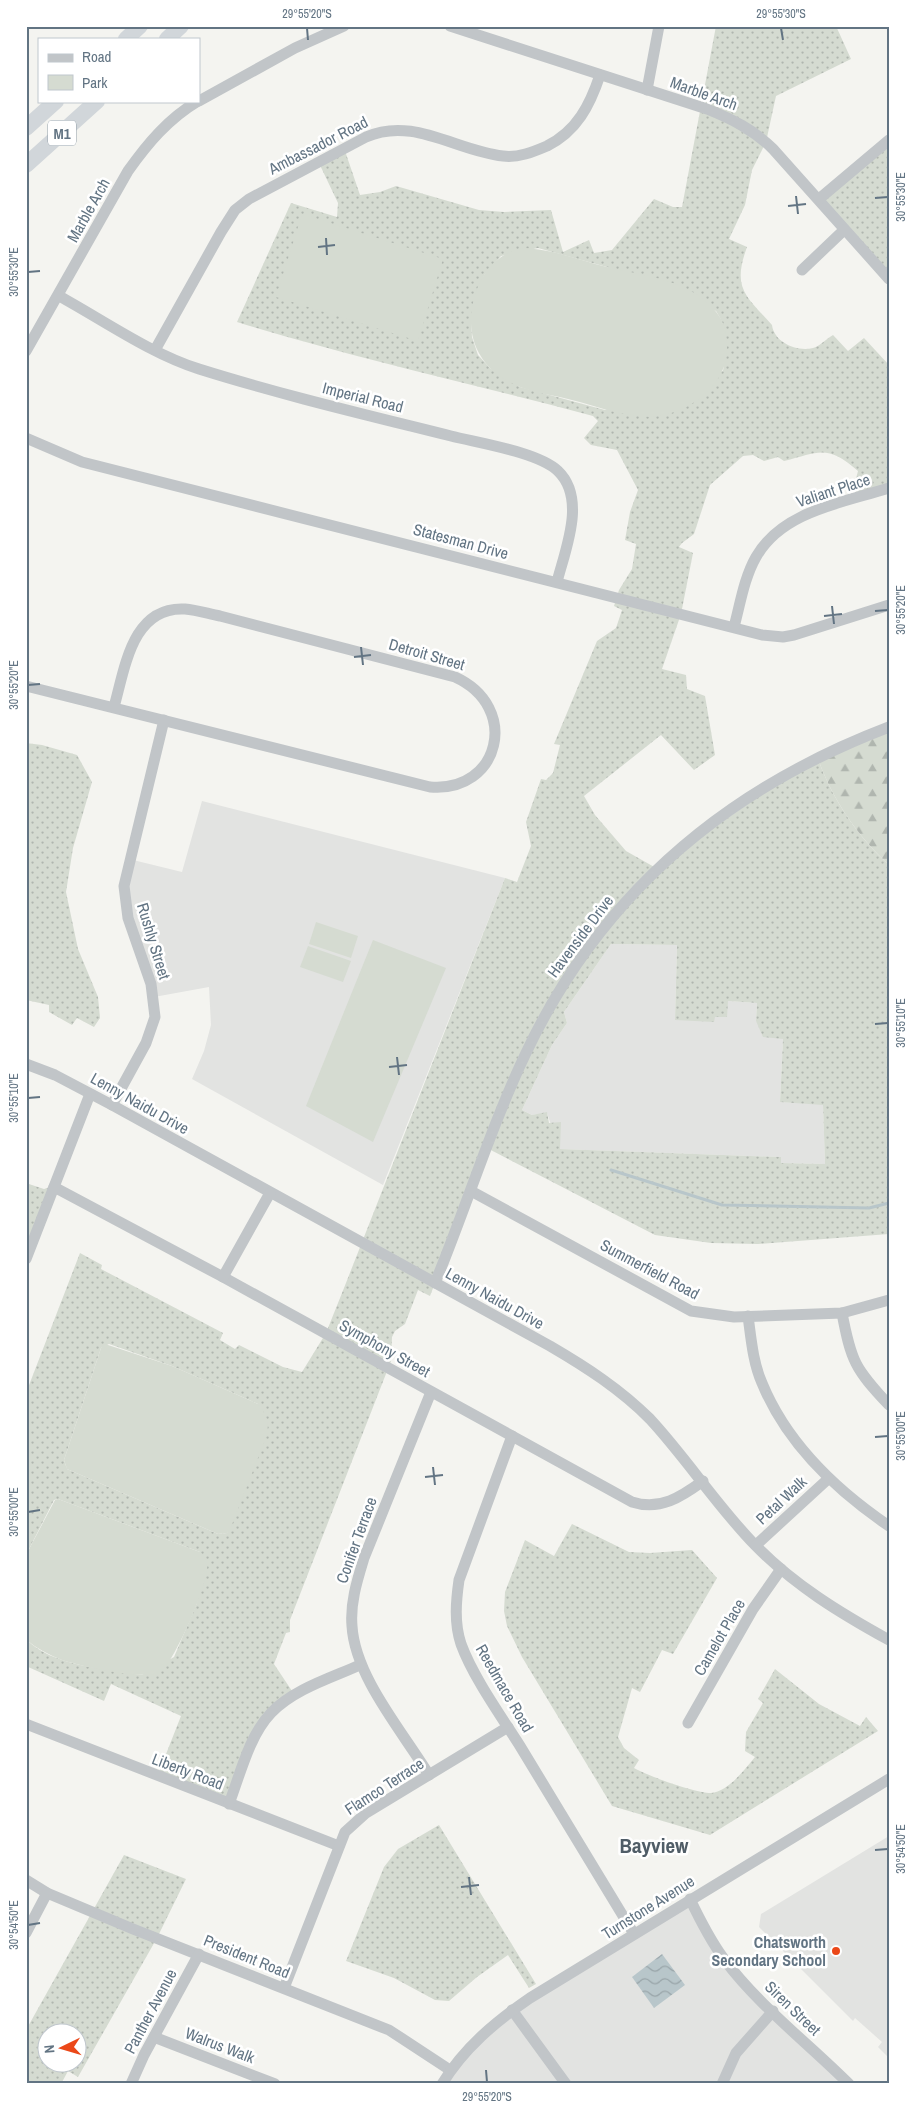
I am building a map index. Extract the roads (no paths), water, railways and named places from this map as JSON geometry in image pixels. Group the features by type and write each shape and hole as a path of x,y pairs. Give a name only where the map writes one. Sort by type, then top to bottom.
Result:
{"highway":[{"path":"127,38 140,26"},
{"path":"168,38 181,26"},
{"name":"M1","path":"26,128 55,102"},
{"name":"M1","path":"26,165 96,102"}],"street":[{"name":"Marble Arch","path":"200,100 295,48 344,26"},
{"name":"Marble Arch","path":"450,26 707,110 742,124 768,144 889,279"},
{"path":"647,90 659,26"},
{"name":"Ambassador Road","path":"155,350 228,218 248,199 366,137 385,130 408,130 502,156 533,151 555,142 570,131 590,102 600,75"},
{"name":"Marble Arch","path":"26,351 59,296 128,171 142,151 171,119 196,102"},
{"path":"819,199 889,140"},
{"path":"802,270 844,230"},
{"name":"Imperial Road","path":"59,296 155,350 184,364 208,372 529,456 547,464 558,471 567,485 573,512 557,582"},
{"name":"Statesman Drive","path":"26,438 82,462 762,635 783,637 809,632 889,605"},
{"name":"Valiant Place","path":"734,627 757,556 786,524 811,513 889,488"},
{"name":"Detroit Street","path":"26,686 114,706 437,787 458,785 474,774 486,762 496,737 494,716 484,698 467,682 455,677 220,616 185,609 162,613 139,631 130,647 114,706"},
{"name":"Rushly Street","path":"112,1105 146,1043 155,1017 151,984 128,918 124,886 164,720"},
{"name":"Havenside Drive","path":"435,1283 516,1074 537,1030 568,977 620,908 649,877 690,839 746,797 816,757 889,726"},
{"name":"Lenny Naidu Drive","path":"26,1064 54,1075 112,1105 550,1346 618,1390 656,1425 756,1545 781,1569 835,1609 889,1640"},
{"path":"26,1259 90,1094"},
{"name":"Symphony Street","path":"54,1187 223,1277 639,1505 652,1506 670,1502 702,1481"},
{"name":"Summerfield Road","path":"471,1191 691,1311 706,1314 748,1316 842,1313 889,1300"},
{"path":"223,1277 270,1193"},
{"path":"842,1313 848,1346 854,1364 889,1405"},
{"path":"748,1316 761,1382 788,1430 828,1479 864,1509 889,1526"},
{"name":"Conifer Terrace","path":"429,1775 360,1665 352,1627 355,1585 431,1392"},
{"name":"Reedmace Road","path":"512,1436 465,1558 456,1599 457,1623 461,1643 508,1727 634,1934"},
{"name":"Petal Walk","path":"756,1545 828,1479"},
{"name":"Camelot Place","path":"688,1723 752,1609 781,1569"},
{"path":"230,1804 252,1744 270,1714 287,1699 360,1665"},
{"name":"Liberty Road","path":"26,1724 339,1846"},
{"name":"Flamco Terrace","path":"284,1988 345,1832 366,1813 508,1727"},
{"name":"Turnstone Avenue","path":"442,2084 450,2070 474,2043 512,2010 690,1899 889,1779"},
{"name":"President Road","path":"26,1880 47,1893 389,2030 450,2070"},
{"path":"26,1933 47,1893"},
{"name":"Siren Street","path":"690,1899 708,1937 724,1961 849,2084"},
{"name":"Panther Avenue","path":"131,2084 199,1954"},
{"path":"512,2010 566,2084"},
{"path":"722,2084 736,2053 773,2011"},
{"name":"Walrus Walk","path":"154,2037 276,2084"}],"water":[{"path":"662,1954 685,1985 654,2008 632,1977"}],"waterway":[{"path":"611,1170 722,1205 869,1208 889,1203"}],"place":[{"name":"Chatsworth Secondary School","path":"836,1951"}],"district":[{"name":"Bayview","path":"654,1845"}]}
